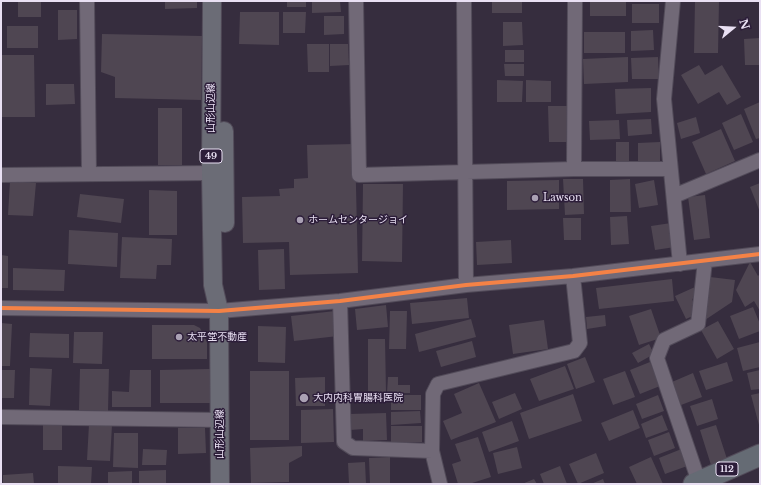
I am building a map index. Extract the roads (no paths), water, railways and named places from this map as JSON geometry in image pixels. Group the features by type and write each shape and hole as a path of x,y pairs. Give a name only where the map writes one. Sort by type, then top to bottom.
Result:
{"highway":[{"name":"112","path":"702,482 760,455"}],"main road":[{"name":"山形山辺線","path":"212,1 211,173 213,285 219,311 221,420 220,484"},
{"name":"山形山辺線","path":"219,311 225,285 222,1"}],"street":[{"path":"87,1 89,174"},
{"path":"356,1 359,175 574,169 670,169"},
{"path":"464,1 466,285"},
{"path":"574,169 575,1"},
{"path":"674,1 664,99 680,264"},
{"path":"674,196 760,160"},
{"path":"1,175 211,173"},
{"path":"1,308 219,311 340,301 466,285 573,276 760,254"},
{"path":"702,482 657,358 664,340 698,324 706,261"},
{"path":"440,484 432,451 433,394 438,384 574,351 580,343 573,276"},
{"path":"340,301 344,442 353,448 432,451"},
{"path":"1,417 221,420"}],"place":[{"name":"Lawson","path":"535,198"},
{"name":"ホームセンタージョイ","path":"300,220"},
{"name":"太平堂不動産","path":"179,337"},
{"name":"大内内科胃腸科医院","path":"304,398"}]}
